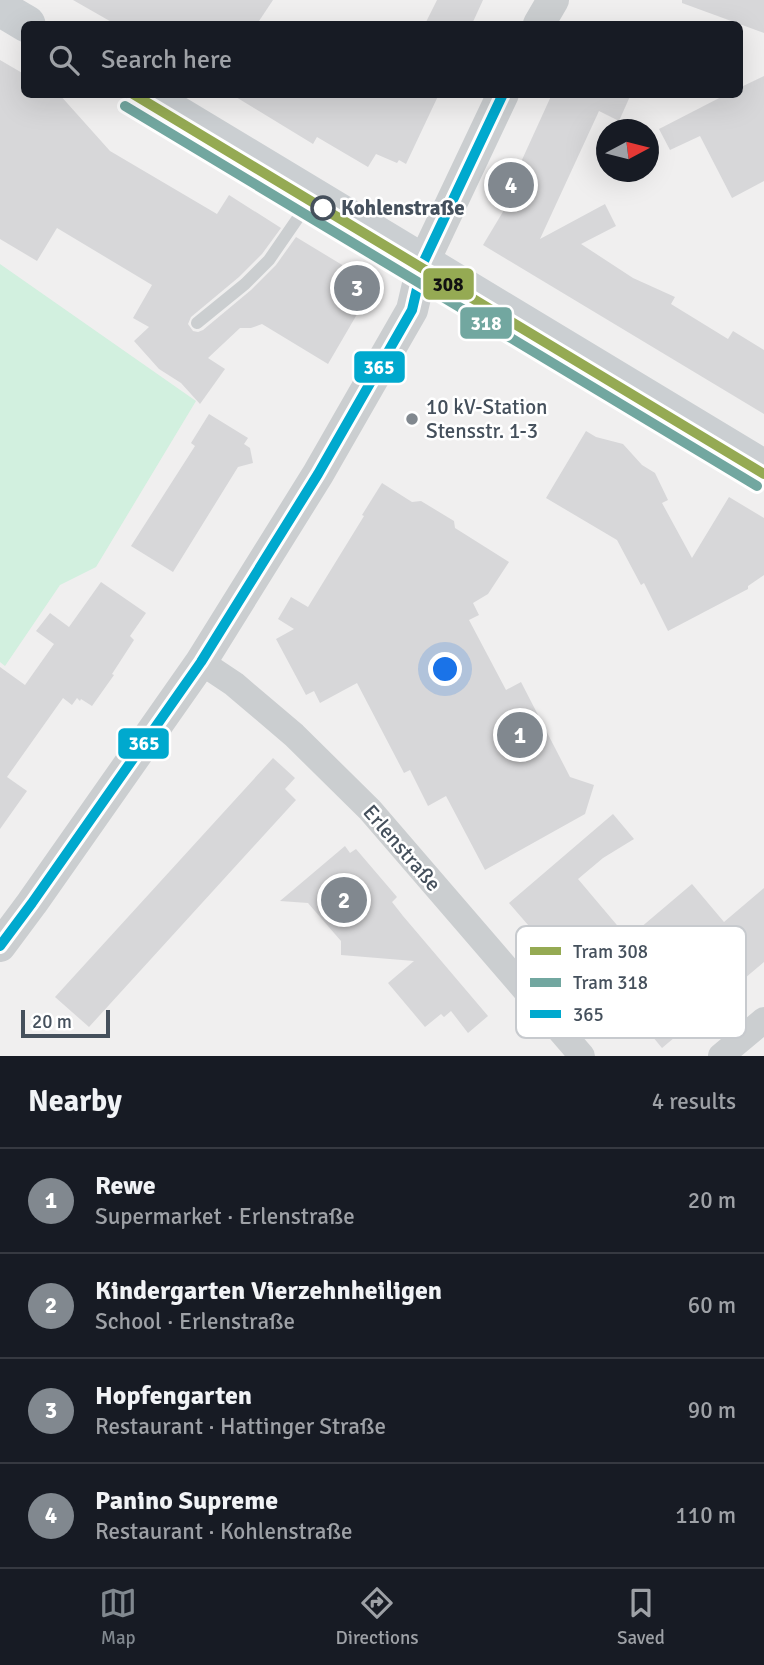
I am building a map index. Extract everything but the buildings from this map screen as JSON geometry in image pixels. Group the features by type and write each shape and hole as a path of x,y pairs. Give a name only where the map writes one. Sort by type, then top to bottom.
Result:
{"main road":[{"path":"0,8 22,21"},
{"path":"151,98 764,468"}],"street":[{"path":"541,21 553,0"},
{"path":"0,946 201,662 318,474 412,310 423,263 501,98"},
{"name":"Erlenstraße","path":"201,662 234,684 294,735 370,810 516,979"},
{"path":"746,1035 764,1020"},
{"name":"Erlenstraße","path":"566,1038 582,1056"},
{"path":"721,1056 742,1038"}],"lane":[{"path":"197,323 245,284 269,260 313,196"}],"green space":[{"path":"0,264 196,401 96,567 60,585 5,666 0,662"}],"tram line":[{"name":"308","path":"140,98 764,474"},
{"name":"318","path":"125,106 757,486"}],"transit line":[{"name":"365","path":"0,946 201,662 318,474 412,310 423,263 501,98"}],"place":[{"name":"Panino Supreme","path":"511,185"},
{"name":"Kohlenstraße","path":"323,208"},
{"name":"Hopfengarten","path":"357,288"},
{"name":"10 kV-Station Stensstr. 1-3","path":"412,419"},
{"name":"Rewe","path":"520,735"},
{"name":"Kindergarten Vierzehnheiligen","path":"344,900"}]}
